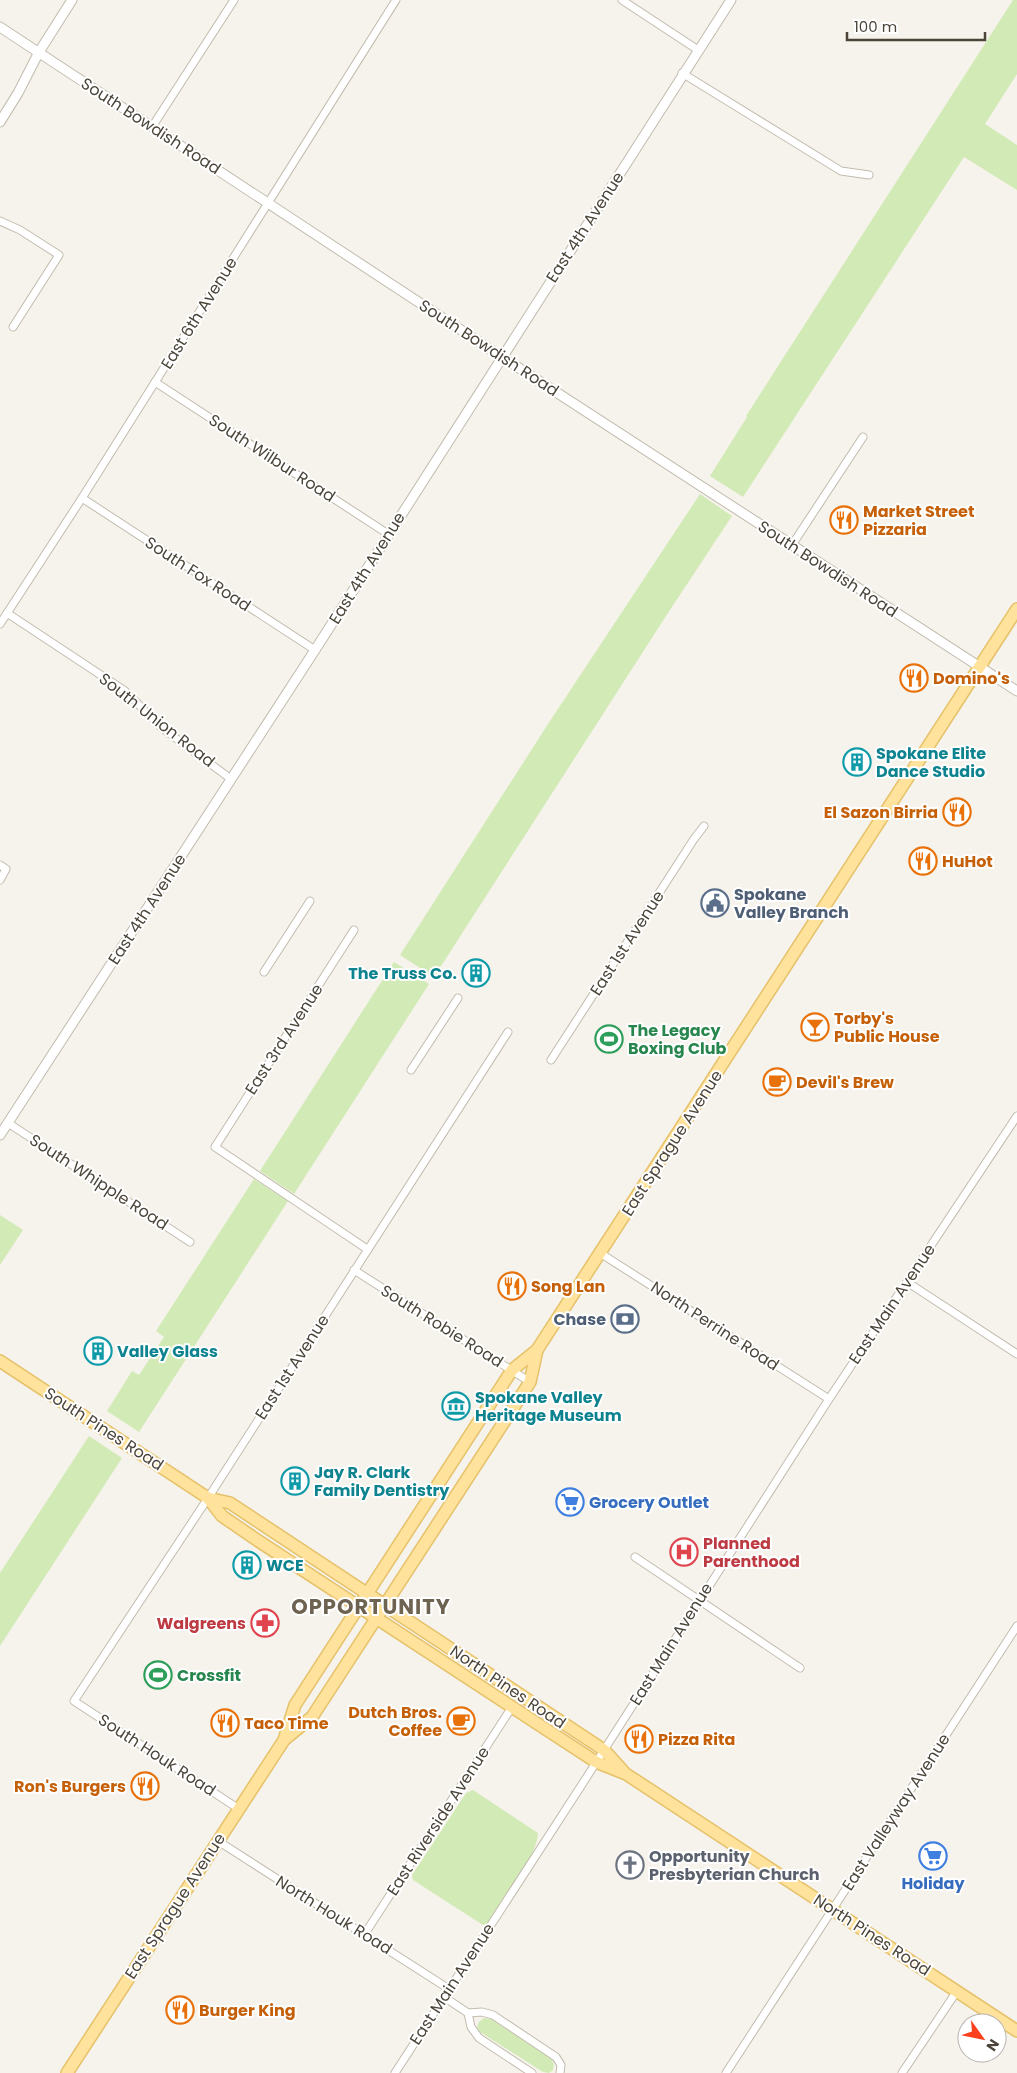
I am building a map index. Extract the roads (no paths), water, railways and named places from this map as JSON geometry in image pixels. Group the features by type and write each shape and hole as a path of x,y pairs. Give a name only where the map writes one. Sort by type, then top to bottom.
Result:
{"main road":[{"name":"East Sprague Avenue","path":"67,2073 284,1740 295,1705 358,1606 512,1370 537,1350 1017,609"},
{"name":"East Sprague Avenue","path":"284,1740 312,1717 377,1619 530,1382 537,1350"},
{"name":"South Pines Road","path":"1,1364 208,1498 222,1516 377,1619"},
{"name":"South Pines Road","path":"208,1498 230,1503 385,1606"},
{"name":"North Pines Road","path":"385,1606 604,1750 626,1774"},
{"name":"North Pines Road","path":"377,1619 596,1762 626,1774 1017,2031"}],"street":[{"path":"0,122 18,93 39,52 72,0"},
{"path":"152,127 234,0"},
{"name":"East 6th Avenue","path":"0,624 82,498 396,0"},
{"path":"622,0 698,50"},
{"name":"East 4th Avenue","path":"0,1135 314,650 682,73 731,0"},
{"name":"South Bowdish Road","path":"0,27 502,357 1017,691"},
{"path":"682,73 840,171 869,175"},
{"path":"0,221 20,230 60,255 13,327"},
{"name":"South Wilbur Road","path":"155,382 388,534"},
{"path":"792,545 863,437"},
{"name":"South Fox Road","path":"82,498 314,650"},
{"name":"South Union Road","path":"6,614 125,691 162,728 231,779"},
{"name":"East 1st Avenue","path":"551,1060 704,826"},
{"path":"0,880 3,867"},
{"path":"264,972 310,901"},
{"name":"East 3rd Avenue","path":"354,930 215,1148 367,1249"},
{"path":"411,1070 458,998"},
{"name":"East 1st Avenue","path":"74,1701 208,1498 508,1032"},
{"name":"East Main Avenue","path":"394,2073 829,1399 1017,1116"},
{"name":"South Whipple Road","path":"8,1123 190,1242"},
{"name":"North Perrine Road","path":"600,1253 829,1399"},
{"name":"South Robie Road","path":"354,1270 530,1382"},
{"path":"907,1282 1017,1354"},
{"path":"635,1557 800,1668"},
{"name":"East Valleyway Avenue","path":"726,2073 1017,1626"},
{"name":"South Houk Road","path":"74,1701 239,1809"},
{"name":"East Riverside Avenue","path":"364,1935 512,1707"},
{"name":"North Houk Road","path":"218,1840 449,1989"},
{"path":"902,2073 956,1991"},
{"path":"444,1997 468,2013 482,2012 493,2015 556,2057 561,2065 560,2073"},
{"path":"468,2013 471,2027 479,2038 532,2073"}],"place":[{"name":"Market Street Pizzaria","path":"844,520"},
{"name":"Domino's","path":"914,678"},
{"name":"Spokane Elite Dance Studio","path":"857,762"},
{"name":"El Sazon Birria","path":"957,812"},
{"name":"HuHot","path":"923,861"},
{"name":"Spokane Valley Branch","path":"715,903"},
{"name":"The Truss Co.","path":"476,973"},
{"name":"Torby's Public House","path":"815,1027"},
{"name":"The Legacy Boxing Club","path":"609,1039"},
{"name":"Devil's Brew","path":"777,1082"},
{"name":"Song Lan","path":"512,1286"},
{"name":"Chase","path":"625,1319"},
{"name":"Valley Glass","path":"98,1351"},
{"name":"Spokane Valley Heritage Museum","path":"456,1406"},
{"name":"Jay R. Clark Family Dentistry","path":"295,1481"},
{"name":"Grocery Outlet","path":"570,1502"},
{"name":"Planned Parenthood","path":"684,1552"},
{"name":"WCE","path":"247,1565"},
{"name":"Walgreens","path":"265,1623"},
{"name":"Crossfit","path":"158,1675"},
{"name":"Dutch Bros. Coffee","path":"461,1721"},
{"name":"Taco Time","path":"225,1723"},
{"name":"Pizza Rita","path":"639,1739"},
{"name":"Ron's Burgers","path":"145,1786"},
{"name":"Holiday","path":"933,1856"},
{"name":"Opportunity Presbyterian Church","path":"630,1865"},
{"name":"Burger King","path":"180,2010"}],"district":[{"name":"OPPORTUNITY","path":"371,1606"}]}
